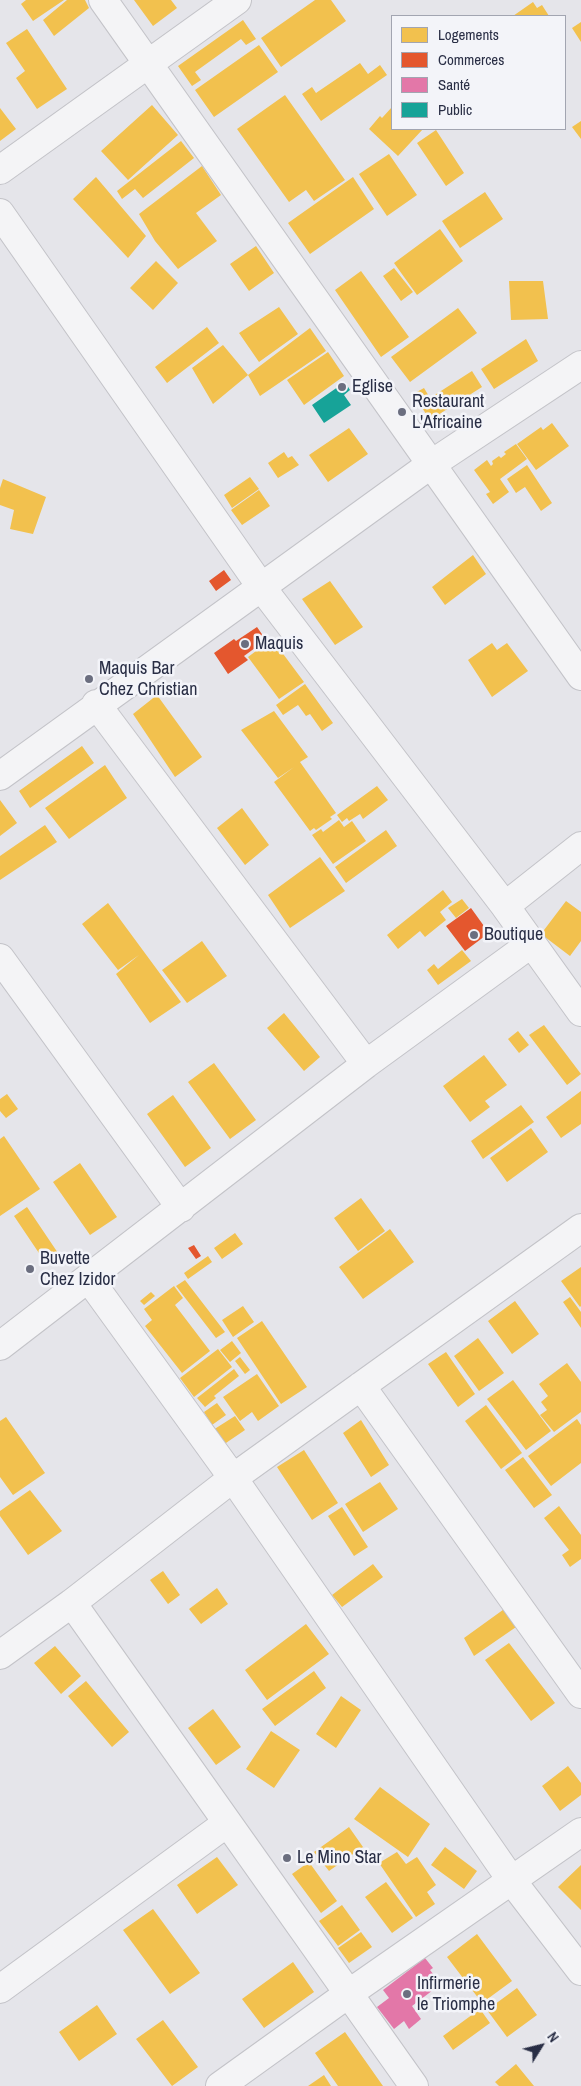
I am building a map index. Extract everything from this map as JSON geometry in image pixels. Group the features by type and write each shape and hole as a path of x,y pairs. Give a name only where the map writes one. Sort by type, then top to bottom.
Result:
{"street":[{"path":"103,0 581,676"},
{"path":"0,170 237,0"},
{"path":"0,213 262,588 505,906 581,1012"},
{"path":"0,776 96,704 262,588 430,465 581,365"},
{"path":"96,704 366,1064"},
{"path":"505,906 581,846"},
{"path":"0,1346 89,1280 366,1064 532,943"},
{"path":"0,958 181,1208"},
{"path":"0,1655 72,1603 233,1478 581,1228"},
{"path":"89,1280 233,1478 512,1881 581,1972"},
{"path":"361,1386 581,1694"},
{"path":"72,1603 414,2086"},
{"path":"0,1989 227,1823"},
{"path":"220,2086 348,1994 581,1832"}],"building: Logements":[{"path":"26,0 64,0 33,21 21,4"},
{"path":"67,0 85,0 89,8 54,36 43,20"},
{"path":"134,0 171,0 177,8 153,26"},
{"path":"315,0 331,0 346,21 281,67 261,38"},
{"path":"533,2 537,8 542,5 548,15 514,15"},
{"path":"243,20 256,39 246,45 241,39 195,72 201,80 192,86 178,66"},
{"path":"581,22 581,42 572,28"},
{"path":"27,29 67,89 37,109 16,78 25,71 6,43"},
{"path":"259,45 278,72 214,117 195,90"},
{"path":"360,63 368,74 380,65 387,75 321,121 302,94 312,87 316,93"},
{"path":"285,95 345,180 314,201 306,190 289,202 237,129"},
{"path":"152,105 178,135 128,180 101,151"},
{"path":"0,108 16,129 0,141"},
{"path":"391,108 391,130 422,130 398,156 369,129 380,116 382,118"},
{"path":"581,121 581,139 572,127"},
{"path":"436,130 464,173 446,186 417,143"},
{"path":"181,141 194,158 143,198 135,189 122,199 117,191"},
{"path":"389,154 417,195 387,216 359,174"},
{"path":"202,166 221,195 196,213 217,241 178,269 155,241 139,214"},
{"path":"96,177 146,236 128,258 73,199"},
{"path":"353,177 374,209 310,254 288,223"},
{"path":"485,192 503,219 460,248 442,221"},
{"path":"440,229 463,261 417,295 394,263"},
{"path":"256,246 274,273 249,291 230,264"},
{"path":"156,261 178,283 153,310 130,288"},
{"path":"394,268 413,292 401,301 383,276"},
{"path":"361,271 409,337 381,357 335,290"},
{"path":"509,281 543,281 548,319 511,320"},
{"path":"279,307 298,334 259,362 239,333"},
{"path":"458,308 477,333 410,382 391,357"},
{"path":"207,327 219,343 167,383 155,367"},
{"path":"310,328 326,351 260,396 248,375"},
{"path":"526,339 538,361 494,389 481,369"},
{"path":"223,345 248,375 213,404 192,368"},
{"path":"328,352 344,376 304,405 287,380"},
{"path":"472,371 482,387 430,420 413,394 424,388 430,398"},
{"path":"552,423 569,446 536,470 517,444 541,427 543,430"},
{"path":"349,428 368,454 328,482 309,455"},
{"path":"516,444 527,459 500,479 509,492 493,504 486,494 490,492 474,470 487,460 491,466 493,464 492,461 499,456 501,458 506,454 504,452"},
{"path":"284,452 288,458 292,456 299,465 278,478 268,463"},
{"path":"527,465 552,503 541,511 525,487 516,493 507,479"},
{"path":"250,477 259,489 232,508 224,495"},
{"path":"3,479 46,497 33,534 10,529 14,510 0,505 0,488"},
{"path":"259,490 270,506 242,525 231,510"},
{"path":"473,555 486,574 445,605 432,587"},
{"path":"330,581 363,627 335,645 302,599"},
{"path":"272,639 304,682 279,699 248,657"},
{"path":"492,643 497,650 507,643 528,671 492,697 468,660"},
{"path":"305,684 333,723 322,731 310,714 306,716 298,705 283,715 276,705"},
{"path":"157,695 202,757 175,777 133,714"},
{"path":"274,711 308,757 300,762 336,813 330,817 332,819 316,830 314,828 310,831 274,782 294,767 278,778 241,730"},
{"path":"82,746 94,763 30,808 19,791"},
{"path":"105,765 127,798 69,839 45,808"},
{"path":"377,786 388,800 363,819 360,814 349,821 347,818 342,822 337,815"},
{"path":"0,800 17,823 0,836"},
{"path":"242,808 269,845 245,865 217,828"},
{"path":"339,820 344,827 352,821 366,841 333,864 312,835 321,829 323,832"},
{"path":"45,825 57,842 0,880 0,856"},
{"path":"386,830 397,846 346,883 335,867"},
{"path":"320,857 345,891 290,928 268,895"},
{"path":"443,890 452,902 440,912 446,920 425,937 420,931 398,949 387,935"},
{"path":"462,899 469,908 456,918 448,908"},
{"path":"566,901 581,912 581,941 570,956 541,934"},
{"path":"108,903 181,1002 150,1023 116,974 139,955 118,970 82,924"},
{"path":"202,941 227,976 187,1003 162,970"},
{"path":"462,950 471,961 438,985 427,970 434,964 438,969"},
{"path":"284,1013 320,1057 304,1071 267,1028"},
{"path":"544,1025 581,1074 567,1085 529,1035"},
{"path":"518,1031 529,1045 519,1053 508,1039"},
{"path":"484,1055 507,1085 485,1101 490,1107 470,1122 443,1086"},
{"path":"214,1063 256,1120 230,1139 188,1082"},
{"path":"581,1091 581,1124 561,1138 546,1117"},
{"path":"7,1094 18,1109 6,1118 0,1111 0,1099"},
{"path":"173,1095 211,1148 185,1167 147,1114"},
{"path":"521,1105 534,1122 483,1159 471,1141"},
{"path":"531,1128 548,1152 507,1182 490,1158"},
{"path":"4,1136 40,1189 0,1216 0,1139"},
{"path":"80,1163 117,1217 90,1235 53,1182"},
{"path":"361,1198 385,1231 358,1251 334,1218"},
{"path":"27,1207 60,1256 47,1265 14,1216"},
{"path":"390,1229 414,1262 363,1299 339,1267"},
{"path":"235,1233 243,1244 222,1259 214,1248"},
{"path":"208,1256 212,1262 188,1279 184,1273"},
{"path":"581,1267 581,1306 580,1307 561,1281"},
{"path":"185,1280 225,1332 216,1338 176,1286"},
{"path":"174,1286 183,1298 175,1305 210,1351 182,1373 145,1326 152,1320 144,1309"},
{"path":"151,1292 155,1296 144,1305 140,1301"},
{"path":"570,1297 581,1312 581,1328 563,1302"},
{"path":"515,1301 539,1334 512,1354 488,1321"},
{"path":"243,1306 254,1322 233,1337 222,1320"},
{"path":"262,1321 307,1387 281,1404 237,1338"},
{"path":"478,1338 504,1373 479,1391 454,1356"},
{"path":"232,1341 241,1353 230,1362 220,1350"},
{"path":"218,1349 232,1367 194,1397 180,1378"},
{"path":"446,1352 475,1394 458,1407 428,1364"},
{"path":"240,1357 250,1370 245,1374 235,1361"},
{"path":"567,1363 581,1382 581,1412 554,1432 540,1415 547,1410 541,1402 548,1396 539,1384"},
{"path":"234,1369 239,1376 214,1396 216,1398 205,1407 197,1398"},
{"path":"257,1374 279,1406 258,1421 252,1412 240,1421 223,1397"},
{"path":"513,1380 551,1431 526,1450 487,1399"},
{"path":"217,1403 226,1415 212,1425 204,1412"},
{"path":"486,1405 522,1453 501,1469 465,1421"},
{"path":"235,1416 245,1430 223,1445 213,1430"},
{"path":"6,1417 45,1473 13,1495 0,1477 0,1421"},
{"path":"577,1419 581,1425 581,1463 551,1486 528,1456"},
{"path":"361,1420 389,1465 371,1477 343,1433"},
{"path":"304,1450 338,1503 312,1520 277,1467"},
{"path":"523,1457 552,1495 534,1508 505,1470"},
{"path":"380,1482 398,1509 363,1532 345,1504"},
{"path":"30,1490 62,1531 28,1555 0,1516 0,1511"},
{"path":"559,1506 581,1535 581,1559 570,1567 562,1555 569,1550 544,1518"},
{"path":"342,1507 368,1547 354,1556 328,1516"},
{"path":"373,1564 383,1577 342,1607 332,1595"},
{"path":"163,1571 180,1595 168,1604 150,1580"},
{"path":"217,1588 228,1604 201,1624 189,1609"},
{"path":"507,1607 519,1625 474,1656 464,1638"},
{"path":"306,1624 329,1654 267,1700 245,1670"},
{"path":"509,1643 555,1703 531,1721 485,1660"},
{"path":"55,1646 81,1676 61,1694 34,1663"},
{"path":"314,1671 326,1688 275,1726 262,1709"},
{"path":"86,1681 129,1732 112,1747 68,1696"},
{"path":"341,1696 361,1710 336,1748 316,1734"},
{"path":"213,1709 241,1747 216,1765 188,1728"},
{"path":"271,1731 300,1750 274,1788 246,1769"},
{"path":"568,1766 581,1783 581,1795 560,1811 542,1786"},
{"path":"380,1787 430,1824 408,1857 354,1819"},
{"path":"349,1827 363,1847 329,1871 314,1852"},
{"path":"445,1847 477,1871 464,1889 431,1865"},
{"path":"397,1852 406,1864 417,1857 436,1885 427,1892 435,1904 416,1917 379,1863"},
{"path":"217,1857 238,1885 197,1914 177,1885"},
{"path":"309,1862 337,1901 321,1913 292,1874"},
{"path":"581,1865 581,1910 558,1887"},
{"path":"386,1882 413,1918 392,1933 365,1897"},
{"path":"342,1905 360,1930 338,1946 319,1921"},
{"path":"153,1909 200,1973 170,1994 123,1930"},
{"path":"361,1932 372,1947 349,1963 338,1948"},
{"path":"477,1934 512,1981 482,2003 447,1957"},
{"path":"293,1962 314,1992 264,2028 242,1999"},
{"path":"517,1988 537,2015 507,2037 487,2010"},
{"path":"97,2005 117,2034 79,2061 59,2032"},
{"path":"480,2009 490,2023 453,2050 443,2036"},
{"path":"163,2020 198,2067 172,2086 136,2039"},
{"path":"345,2032 383,2086 338,2086 315,2053"},
{"path":"516,2064 534,2086 499,2086 495,2082"},
{"path":"324,2075 331,2086 308,2086"}],"building: Commerces":[{"path":"224,570 231,580 216,591 209,581"},
{"path":"257,627 266,640 244,656 248,660 228,674 214,653 234,639 236,641"},
{"path":"471,908 489,933 465,951 446,926"},
{"path":"194,1245 201,1256 196,1259 188,1248"}],"building: Santé":[{"name":"Infirmerie le Triomphe","path":"425,1958 433,1968 430,1970 441,1984 412,2006 421,2019 409,2029 404,2021 394,2029 377,2007 389,1998 383,1990"}],"building: Public":[{"path":"345,382 350,390 344,395 351,405 324,423 312,405"}],"place":[{"name":"Eglise","path":"342,387"},
{"name":"Restaurant L'Africaine","path":"402,412"},
{"name":"Maquis","path":"245,644"},
{"name":"Maquis Bar Chez Christian","path":"89,679"},
{"name":"Boutique","path":"474,935"},
{"name":"Buvette Chez Izidor","path":"30,1269"},
{"name":"Le Mino Star","path":"287,1858"},
{"name":"Infirmerie le Triomphe","path":"407,1994"}]}
